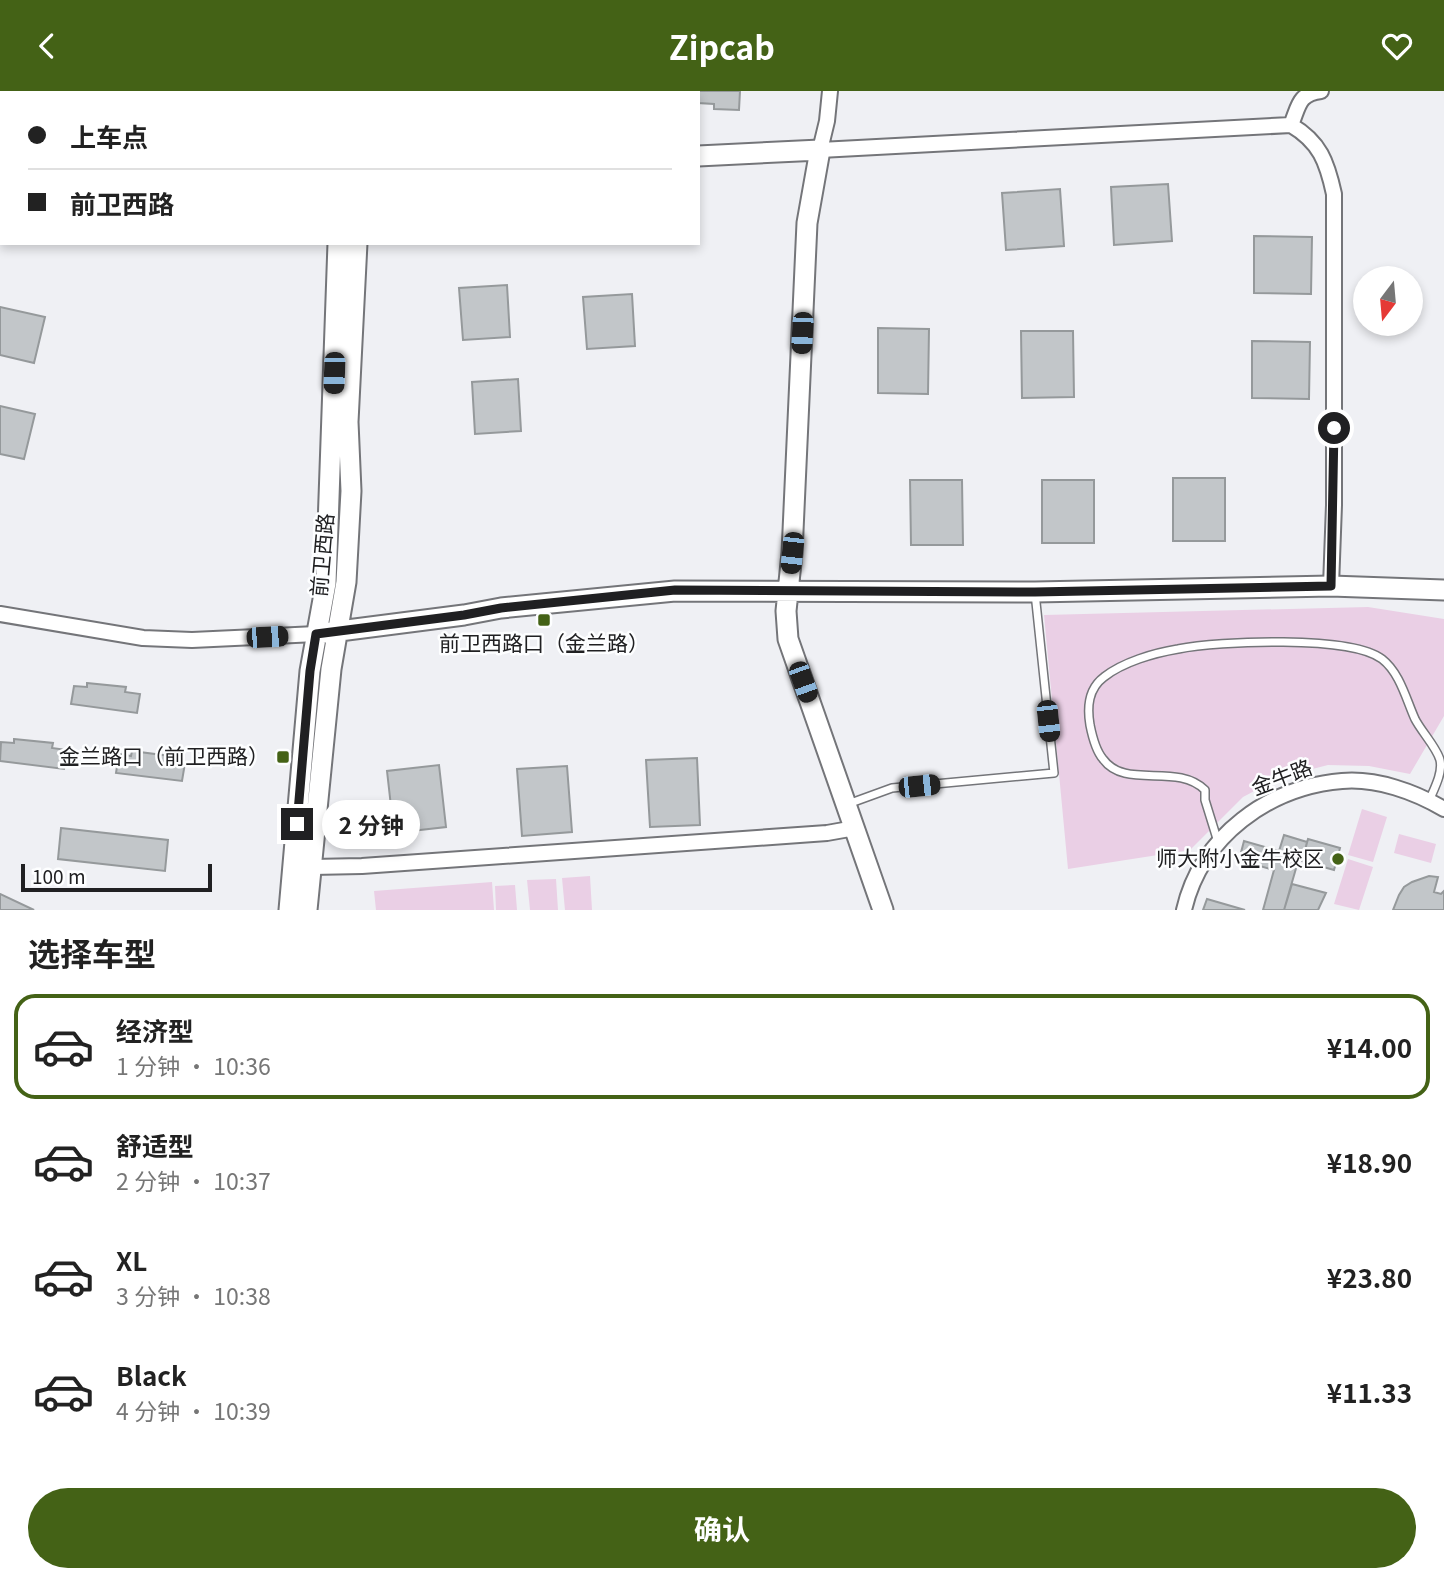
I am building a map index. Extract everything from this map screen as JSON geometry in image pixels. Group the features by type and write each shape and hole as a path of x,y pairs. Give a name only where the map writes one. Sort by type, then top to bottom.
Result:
{"street":[{"path":"830,91 827,121 807,223 792,553 786,611 788,639 883,910"},
{"path":"1291,125 1301,98 1306,94 1321,91"},
{"path":"700,156 1291,125 1307,134 1321,152 1334,194 1334,505 1331,586"},
{"name":"前卫西路","path":"289,910 310,671 326,583 338,245"},
{"name":"前卫西路","path":"307,910 331,669 346,582 351,491 348,422 357,245"},
{"path":"0,614 143,638 192,640 337,632 501,608 675,590 1035,592 1331,586 1444,590"},
{"name":"金牛路","path":"1184,910 1196,877 1218,842 1247,815 1308,786 1345,780 1356,781 1396,788 1429,800 1444,809"},
{"path":"312,867 362,866 786,836 855,828"}],"lane":[{"path":"847,804 892,788 1054,773 1035,592"},
{"path":"1218,842 1205,800 1205,790 1196,781 1122,773 1110,768 1101,757 1087,705 1092,690 1103,677 1134,661 1178,649 1253,642 1322,645 1359,650 1380,658 1389,666 1440,760 1437,783 1429,800"}],"shaded area":[{"path":"1368,607 1444,619 1444,716 1410,774 1369,766 1328,765 1281,777 1243,797 1190,850 1068,869 1044,615"},
{"path":"1362,809 1387,817 1373,862 1348,855"},
{"path":"1399,834 1436,844 1431,863 1394,853"},
{"path":"1348,859 1373,867 1359,910 1334,904"},
{"path":"590,876 592,910 565,910 562,878"},
{"path":"556,879 558,910 530,910 527,880"},
{"path":"492,882 494,910 376,910 374,891"},
{"path":"515,885 517,910 496,910 495,886"}],"building":[{"path":"700,91 740,91 739,110 714,109 714,104 700,103"},
{"path":"1168,184 1172,241 1114,245 1111,187"},
{"path":"1060,189 1064,246 1006,250 1002,193"},
{"path":"1254,236 1312,237 1311,294 1254,293"},
{"path":"507,285 510,337 463,340 459,288"},
{"path":"632,294 635,346 587,349 583,297"},
{"path":"0,307 45,317 34,363 0,355"},
{"path":"878,328 929,329 928,394 878,393"},
{"path":"1021,331 1073,331 1074,397 1022,398"},
{"path":"1252,341 1310,342 1309,399 1252,398"},
{"path":"518,379 521,431 475,434 472,382"},
{"path":"0,406 35,414 24,459 0,454"},
{"path":"1173,478 1225,478 1225,541 1173,541"},
{"path":"910,480 962,480 963,545 911,545"},
{"path":"1042,480 1094,480 1094,543 1042,543"},
{"path":"87,683 126,687 125,692 140,694 137,713 71,704 74,686 87,687"},
{"path":"14,739 53,743 52,748 67,750 64,769 0,761 1,742 14,743"},
{"path":"132,751 170,756 170,761 185,763 182,781 116,773 119,754 131,756"},
{"path":"697,758 700,825 650,827 646,760"},
{"path":"439,765 446,827 394,833 387,771"},
{"path":"567,766 572,832 522,836 517,769"},
{"path":"61,828 168,840 165,871 58,859"},
{"path":"1284,835 1307,842 1303,859 1299,858 1284,910 1263,910 1274,870 1239,860 1244,841 1279,851"},
{"path":"1308,839 1340,848 1334,870 1302,861"},
{"path":"1429,876 1438,877 1434,892 1441,894 1444,891 1444,910 1393,910 1404,887"},
{"path":"1292,884 1326,893 1318,910 1284,910"},
{"path":"0,894 34,910 0,910"},
{"path":"1207,899 1245,910 1203,910"}],"place":[{"name":"前卫西路口（金兰路）","path":"544,620"},
{"name":"金兰路口（前卫西路）","path":"283,757"},
{"name":"师大附小金牛校区","path":"1338,859"}],"route":[{"path":"297,824 310,671 316,634 501,608 675,590 1035,592 1331,586 1334,428"}]}
